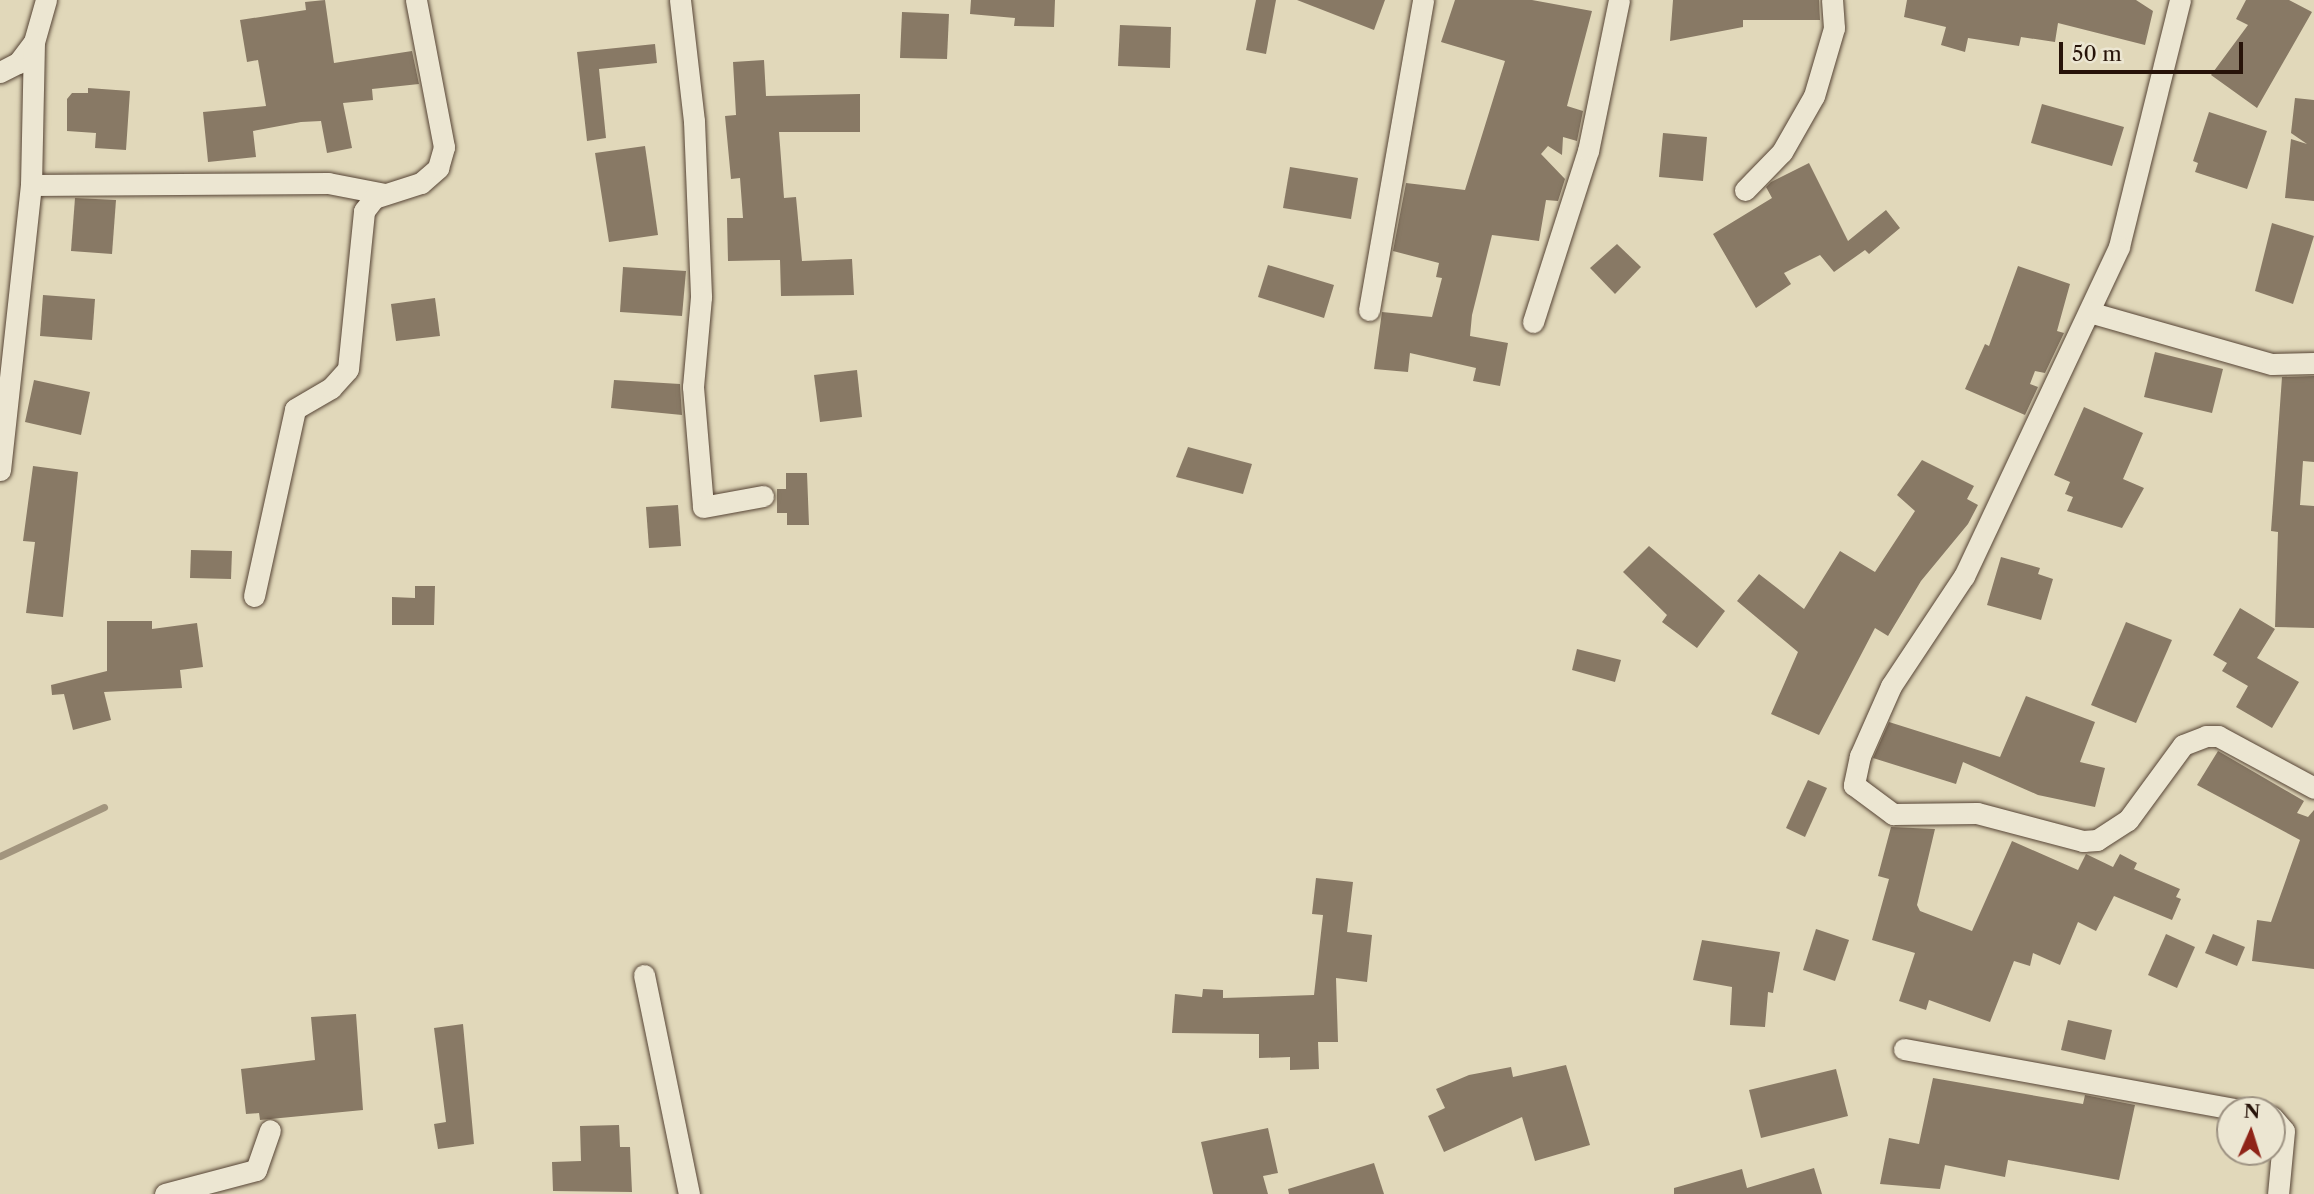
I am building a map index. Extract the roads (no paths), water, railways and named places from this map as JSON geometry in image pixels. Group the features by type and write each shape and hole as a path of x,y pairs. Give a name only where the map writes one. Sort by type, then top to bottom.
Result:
{"street":[{"path":"0,470 31,185 34,43 46,0"},
{"path":"254,596 288,430 295,409 331,388 348,369 364,211 385,194 421,183 438,168 444,147 416,0"},
{"path":"680,0 694,121 701,297 692,348 693,408 703,507 763,496"},
{"path":"1368,310 1423,0"},
{"path":"1533,322 1588,151 1619,0"},
{"path":"1745,190 1782,152 1814,96 1834,28 1832,0"},
{"path":"2180,0 2119,247 1964,576 1891,686 1860,756 1854,785 1892,814 1968,811 2083,841 2097,840 2128,820 2183,745 2206,736 2218,736 2314,788"},
{"path":"0,72 18,63 34,43"},
{"path":"31,185 328,183 385,194"},
{"path":"2089,312 2272,363 2314,363"},
{"path":"644,975 689,1194"},
{"path":"1904,1049 2216,1106"},
{"path":"166,1194 256,1170 270,1130"},
{"path":"2278,1194 2281,1166"}],"waterway":[{"path":"0,856 104,807"}]}
